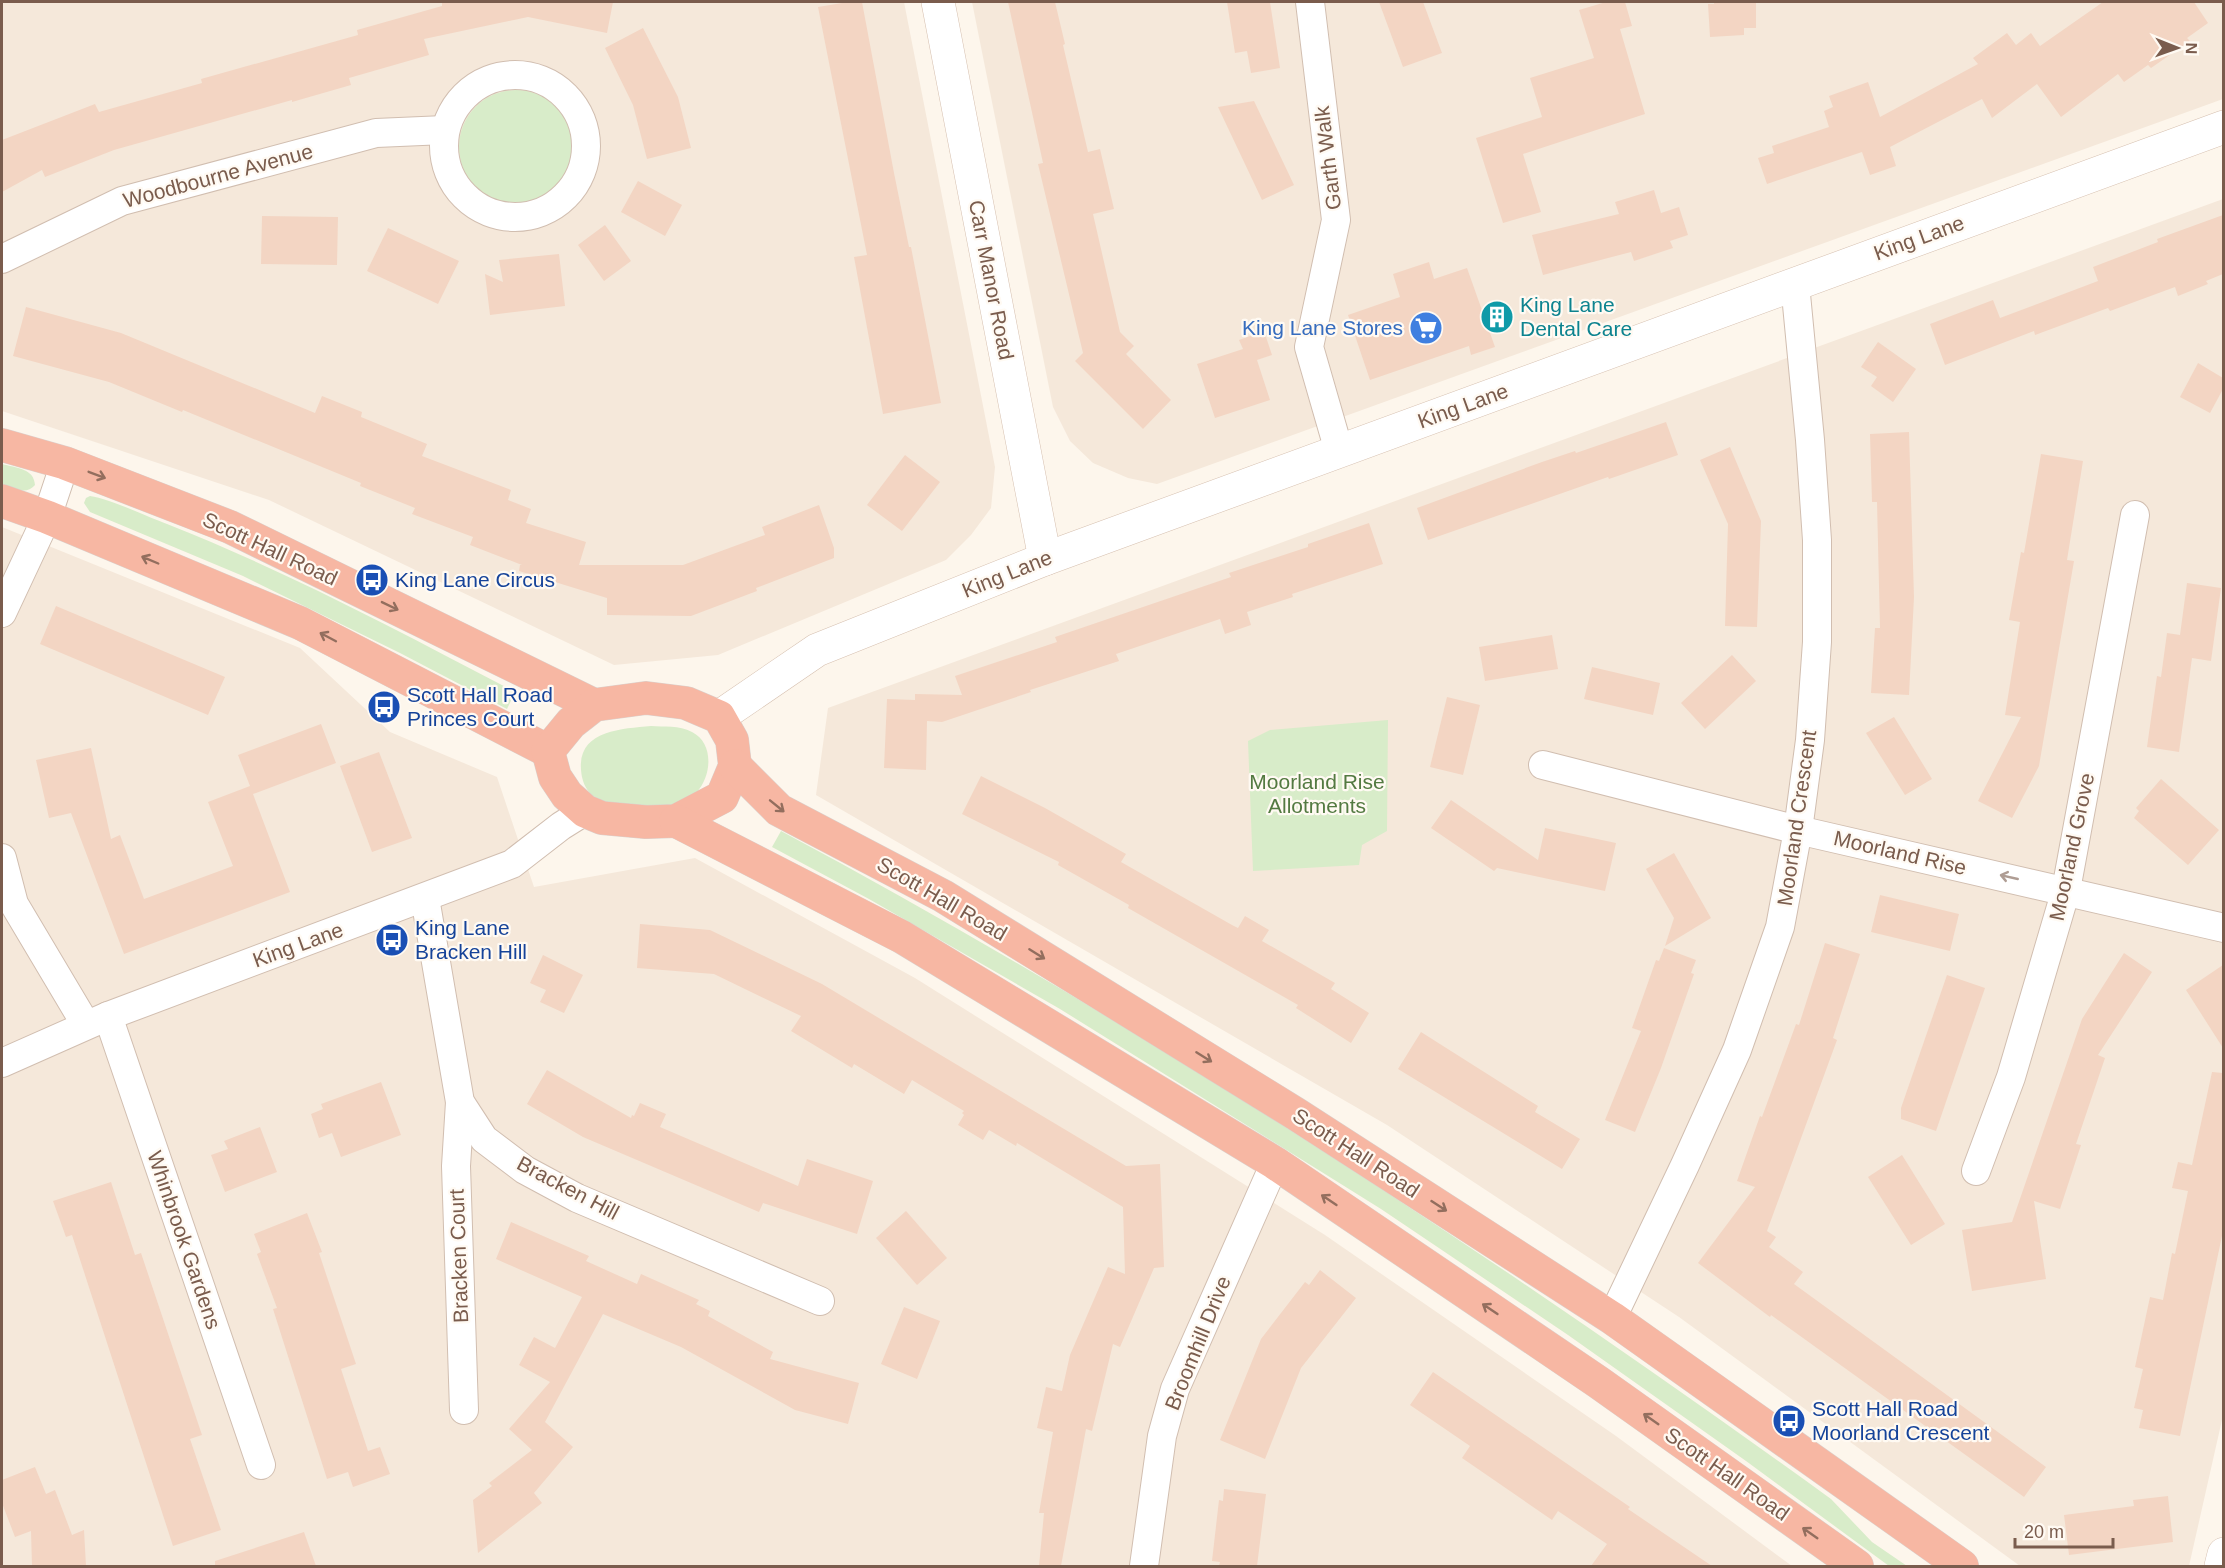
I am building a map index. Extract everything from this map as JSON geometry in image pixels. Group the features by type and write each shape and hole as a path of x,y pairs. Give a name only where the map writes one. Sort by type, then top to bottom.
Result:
{"highway":[{"name":"Scott Hall Road","path":"2,445 65,463 230,527 594,705"},
{"path":"2,501 47,517 300,622 548,751 555,777 567,795 585,811 602,818 622,821 676,820 722,797 735,766 732,740 719,717 686,703 646,698 594,705 571,723 548,751"},
{"name":"Scott Hall Road","path":"735,766 779,810 943,896 1296,1113 1612,1318 1962,1566"},
{"name":"Scott Hall Road","path":"676,820 902,937 1275,1163 1598,1382 1857,1566"},
{"path":"1881,1508 1941,1566"}],"street":[{"name":"Carr Manor Road","path":"938,2 1045,559"},
{"name":"Garth Walk","path":"1310,2 1335,220 1309,347 1339,451"},
{"path":"516,73 547,80 574,102 588,138 580,180 558,206 520,219 486,213 459,192 447,168 445,130 456,104 480,82 516,73"},
{"name":"King Lane","path":"719,717 817,650 1045,559 2223,127"},
{"name":"Woodbourne Avenue","path":"2,259 122,201 376,133 445,130"},
{"name":"Moorland Crescent","path":"1612,1318 1737,1050 1780,927 1798,830 1810,740 1817,642 1817,540 1795,284"},
{"path":"2,613 47,517 65,463"},
{"name":"Moorland Grove","path":"1977,1171 2011,1077 2066,890 2135,515"},
{"name":"Moorland Rise","path":"1543,765 1798,830 2223,928"},
{"name":"King Lane","path":"2,1063 97,1020 512,864 561,826 585,811"},
{"name":"Whinbrook Gardens","path":"2,858 14,904 97,1020 261,1465"},
{"name":"Bracken Hill","path":"425,898 460,1102 484,1139 525,1170 577,1198 820,1301"},
{"name":"Bracken Court","path":"460,1102 456,1166 464,1410"},
{"name":"Broomhill Drive","path":"1144,1566 1162,1437 1175,1389 1275,1163"},
{"path":"2221,1566 2223,1554"}],"shaded area":[{"path":"2,2 904,2 995,467 991,508 971,535 946,560 718,655 614,665 269,500 2,411"},
{"path":"972,2 2223,2 2223,99 1157,484 1128,478 1093,463 1070,441 1053,407"},
{"path":"2223,199 2224,1411 2189,1566 2020,1566 1679,1317 1387,1125 816,795 828,708"},
{"path":"2,527 300,648 390,732 497,777 534,887 695,858 915,978 1325,1235 1616,1436 1792,1566 2,1566"}],"green space":[{"path":"516,90 538,94 556,107 569,125 573,147 569,169 556,187 538,200 516,204 494,200 476,187 463,169 459,147 463,125 476,107 494,94"},
{"path":"2,464 28,472 34,479 35,485 24,491 2,484"},
{"path":"90,496 117,504 211,542 386,625 515,692 507,709 400,653 243,576 90,512 84,503"},
{"name":"Moorland Rise Allotments","path":"1388,720 1387,831 1362,845 1359,865 1253,871 1248,741 1270,730"},
{"path":"651,726 677,727 687,730 699,737 704,744 707,751 708,768 706,777 697,792 669,808 603,801 592,795 584,784 581,762 584,750 591,741 612,731"},
{"path":"781,831 1052,984 1317,1147 1577,1320 1831,1499 1872,1542 1907,1566 1889,1566 1568,1335 1381,1209 1060,1009 869,899 772,847"}],"building":[{"path":"442,2 613,2 607,33 528,17 424,39 429,55 349,78 351,85 114,150 45,177 42,170 2,192 2,140 95,104 99,112 202,83 201,79 358,35 357,30 442,6"},
{"path":"862,2 941,403 883,414 854,257 867,255 818,7"},
{"path":"1008,2 1055,2 1088,152 1100,149 1114,209 1093,214 1120,332 1134,346 1126,354 1171,400 1143,429 1075,361 1083,353 1038,164 1043,163"},
{"path":"1227,2 1270,2 1280,68 1251,73 1247,51 1235,53"},
{"path":"1379,2 1423,2 1442,53 1403,67"},
{"path":"1606,2 1625,2 1632,26 1620,29 1645,114 1523,154 1541,212 1503,223 1476,138 1542,117 1530,78 1594,58 1579,10"},
{"path":"1714,2 1756,2 1756,28 1744,28 1744,35 1710,37 1708,4 1714,4"},
{"path":"2103,2 2194,2 2208,23 2187,38 2190,41 2151,68 2148,65 2124,82 2118,74 2061,117 2037,84 1992,118 1982,99 1890,147 1896,166 1870,175 1862,152 1767,184 1758,158 1774,153 1772,146 1829,127 1824,111 1833,107 1829,96 1868,82 1880,117 1978,64 1973,58 2007,33 2016,45 2031,33 2040,46"},
{"path":"643,28 678,97 691,148 647,159 633,105 605,48"},
{"path":"1254,101 1294,185 1262,200 1218,107"},
{"path":"638,181 682,205 665,236 621,212"},
{"path":"1654,190 1661,213 1679,207 1688,235 1670,241 1673,248 1634,261 1631,252 1543,275 1532,235 1619,214 1615,202"},
{"path":"2223,215 2223,274 2206,281 2208,284 2178,296 2175,287 2110,311 2108,308 2035,335 2034,331 1945,365 1930,324 1993,300 2000,318 2098,281 2093,267 2158,242 2157,239"},
{"path":"262,216 338,217 337,265 261,264"},
{"path":"605,225 631,261 604,281 578,245"},
{"path":"388,228 459,261 438,304 367,271"},
{"path":"559,254 565,306 490,315 485,274 503,282 499,260"},
{"path":"1429,262 1434,279 1467,268 1495,347 1471,355 1469,346 1370,380 1348,315 1400,297 1393,274"},
{"path":"26,307 121,333 315,413 322,396 362,412 361,417 427,444 422,456 511,490 508,500 531,509 526,523 586,542 579,565 683,565 765,535 762,527 819,505 834,548 834,558 691,616 607,615 607,598 519,571 522,565 470,545 473,537 412,514 415,508 360,486 361,483 109,382 13,356"},
{"path":"1264,331 1272,355 1257,360 1270,400 1215,418 1197,364 1243,349 1239,340"},
{"path":"1878,342 1916,369 1893,402 1871,386 1877,377 1861,367"},
{"path":"2198,363 2223,378 2223,389 2210,413 2180,397"},
{"path":"1666,422 1678,455 1428,540 1417,508 1542,462 1575,451 1576,453"},
{"path":"1909,432 1914,597 1909,695 1871,693 1875,628 1880,628 1877,502 1872,502 1870,434"},
{"path":"1730,447 1761,521 1757,627 1725,626 1728,524 1700,460"},
{"path":"2041,454 2083,461 2067,560 2074,561 2039,766 2012,818 1978,801 2021,717 2005,715 2020,622 2009,620 2021,552 2024,553"},
{"path":"905,455 940,482 902,531 867,505"},
{"path":"1369,523 1383,564 1292,594 1293,597 1247,612 1251,625 1225,634 1220,619 1116,654 1119,661 1030,690 1031,692 942,722 927,721 926,770 884,768 887,699 915,700 915,694 962,695 955,676 1057,642 1055,637 1231,577 1229,573 1308,547 1308,544"},
{"path":"2187,583 2221,588 2211,661 2192,658 2179,752 2147,747 2157,676 2161,677 2167,633 2180,635"},
{"path":"56,606 225,677 208,715 40,644"},
{"path":"1552,635 1558,669 1485,681 1479,647"},
{"path":"1732,655 1756,681 1705,729 1681,703"},
{"path":"1592,667 1660,683 1653,715 1584,699"},
{"path":"1447,697 1480,705 1463,775 1430,767"},
{"path":"1894,717 1932,779 1905,795 1866,733"},
{"path":"321,724 336,763 253,794 290,892 124,954 71,813 49,818 36,760 91,748 111,839 120,835 144,899 233,866 208,802 250,786 238,755"},
{"path":"379,752 412,838 372,852 340,766"},
{"path":"981,776 1045,808 1126,854 1121,862 1232,925 1238,928 1245,916 1269,930 1262,941 1335,983 1331,989 1369,1013 1351,1043 1296,1008 1298,1005 1128,908 1129,905 1058,865 1059,862 962,814"},
{"path":"2161,779 2219,830 2188,865 2134,818 2139,811 2136,808"},
{"path":"1451,800 1538,860 1545,828 1616,843 1605,891 1497,868 1494,871 1431,828"},
{"path":"1674,853 1711,918 1665,946 1674,918 1646,869"},
{"path":"1880,895 1959,914 1950,951 1871,932"},
{"path":"640,924 710,930 822,984 1126,1166 1160,1164 1164,1267 1154,1268 1120,1347 1113,1344 1092,1431 1086,1429 1061,1566 1039,1566 1044,1513 1039,1513 1053,1432 1037,1428 1046,1387 1062,1391 1070,1355 1108,1267 1125,1274 1123,1207 1017,1143 1016,1146 989,1130 983,1140 958,1125 964,1111 912,1080 904,1094 854,1064 852,1068 791,1031 801,1016 714,974 637,968"},
{"path":"1825,943 1860,954 1833,1038 1837,1040 1767,1231 1776,1237 1769,1247 1803,1272 1794,1284 2046,1467 2024,1497 1771,1315 1770,1317 1698,1263 1755,1187 1737,1181 1796,1024 1799,1025"},
{"path":"1664,948 1696,960 1691,973 1694,974 1661,1068 1635,1132 1605,1120 1641,1031 1632,1028 1656,960 1659,961"},
{"path":"2124,953 2152,972 2098,1055 2105,1058 2076,1144 2081,1145 2060,1209 2034,1201 2046,1279 1972,1291 1962,1230 2012,1222 2082,1019"},
{"path":"543,955 583,975 564,1013 540,1002 546,990 530,983"},
{"path":"2223,965 2223,1048 2186,990"},
{"path":"1947,975 1985,988 1936,1131 1901,1119 1901,1108"},
{"path":"1421,1032 1538,1106 1535,1112 1580,1139 1562,1169 1398,1069"},
{"path":"547,1070 631,1118 640,1103 666,1114 660,1127 798,1186 807,1159 873,1181 857,1234 763,1203 759,1212 583,1137 527,1104"},
{"path":"2212,1072 2223,1073 2223,1231 2180,1436 2139,1428 2143,1410 2134,1408 2143,1369 2135,1367 2150,1297 2163,1300 2188,1191 2172,1188 2178,1162 2192,1165"},
{"path":"381,1082 401,1135 341,1157 332,1133 319,1138 311,1114 323,1109 321,1104"},
{"path":"260,1127 277,1172 225,1192 211,1155 228,1149 224,1141"},
{"path":"1902,1155 1945,1224 1911,1245 1868,1177"},
{"path":"111,1182 135,1255 141,1253 202,1435 190,1439 221,1530 173,1546 72,1235 66,1237 53,1201"},
{"path":"906,1211 947,1258 917,1285 876,1238"},
{"path":"307,1213 322,1252 319,1253 356,1364 341,1369 368,1451 380,1447 390,1474 353,1487 348,1472 327,1479 273,1309 277,1308 257,1254 261,1252 254,1234"},
{"path":"511,1222 589,1256 586,1261 637,1284 641,1274 699,1300 696,1304 710,1311 708,1316 773,1352 770,1359 859,1383 848,1424 795,1410 681,1347 603,1314 545,1422 573,1447 534,1493 542,1503 478,1553 473,1500 492,1486 489,1483 532,1450 509,1429 550,1382 519,1365 534,1337 555,1348 582,1297 496,1259"},
{"path":"1320,1270 1356,1298 1301,1368 1265,1459 1220,1440 1261,1339 1305,1282 1309,1285"},
{"path":"904,1307 940,1321 917,1379 881,1364"},
{"path":"1433,1372 1712,1566 1591,1566 1607,1544 1558,1511 1552,1520 1462,1458 1470,1446 1410,1405"},
{"path":"35,1467 46,1494 55,1490 72,1535 84,1530 86,1566 32,1566 31,1531 15,1537 2,1503 2,1480"},
{"path":"1224,1489 1266,1494 1257,1566 1219,1566 1220,1562 1212,1561 1219,1500 1223,1501"},
{"path":"2168,1496 2173,1542 2069,1555 2064,1515 2134,1506 2133,1500"},
{"path":"304,1532 316,1566 215,1566 215,1561"}],"place":[{"name":"King Lane Dental Care","path":"1497,317"},
{"name":"King Lane Stores","path":"1426,328"},
{"name":"King Lane Circus","path":"372,580"},
{"name":"Scott Hall Road Princes Court","path":"384,707"},
{"name":"King Lane Bracken Hill","path":"392,940"},
{"name":"Scott Hall Road Moorland Crescent","path":"1789,1421"}]}
